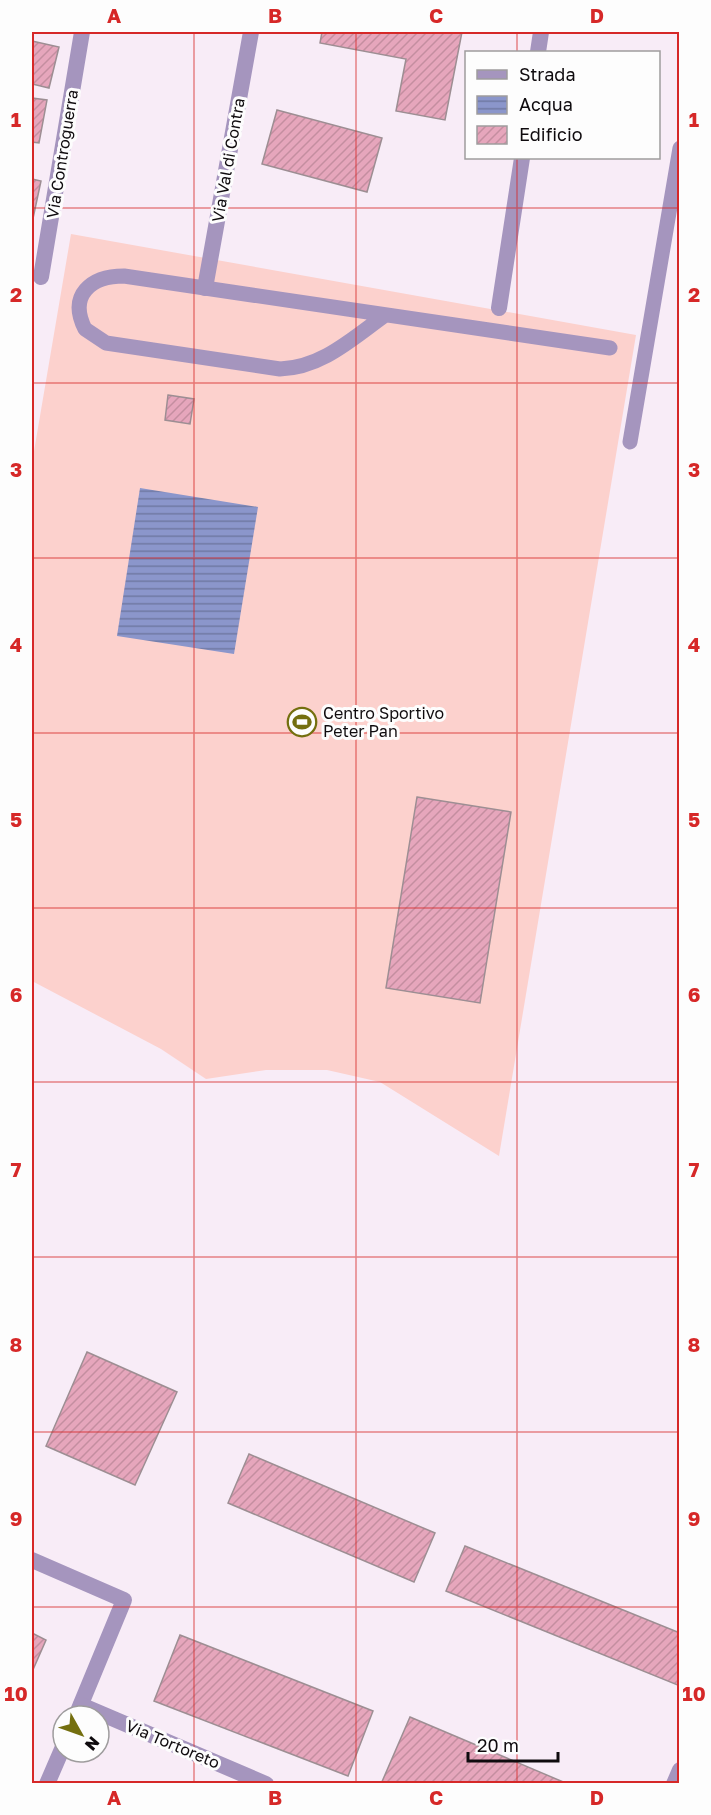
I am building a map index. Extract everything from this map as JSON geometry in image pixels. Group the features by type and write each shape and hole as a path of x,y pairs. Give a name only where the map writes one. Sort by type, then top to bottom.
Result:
{"street":[{"name":"Via Controguerra","path":"41,277 82,32"},
{"name":"Via Val di Contra","path":"205,288 251,32"},
{"path":"538,51 541,32"},
{"path":"499,308 522,159"},
{"path":"32,1560 124,1600 81,1704"},
{"name":"Via Tortoreto","path":"111,1724 266,1784"},
{"path":"47,1784 56,1764"},
{"path":"674,1784 680,1770"}],"lane":[{"path":"630,442 680,148"},
{"path":"384,316 320,360 303,367 280,369 106,343 85,329 80,320 79,309 84,291 90,284 104,277 124,276 610,348"}],"shaded area":[{"name":"Centro Sportivo Peter Pan","path":"71,234 636,335 499,1156 380,1082 327,1070 266,1070 206,1079 161,1049 32,981 32,463"}],"water":[{"path":"140,488 258,507 234,654 117,636"}],"building":[{"path":"322,32 462,32 445,120 396,111 406,59 320,43"},
{"path":"32,41 59,47 49,88 32,84"},
{"path":"32,98 47,100 39,143 32,142"},
{"path":"277,110 382,138 367,192 262,164"},
{"path":"32,179 41,181 32,223"},
{"path":"168,395 194,399 190,424 165,420"},
{"path":"417,797 511,812 480,1003 386,988"},
{"path":"87,1352 177,1392 135,1485 46,1446"},
{"path":"249,1454 435,1533 414,1582 228,1503"},
{"path":"465,1546 680,1633 680,1686 446,1591"},
{"path":"32,1633 46,1640 32,1672"},
{"path":"180,1635 373,1711 348,1776 154,1701"},
{"path":"410,1717 568,1784 381,1784"}],"place":[{"name":"Centro Sportivo Peter Pan","path":"302,722"}]}
